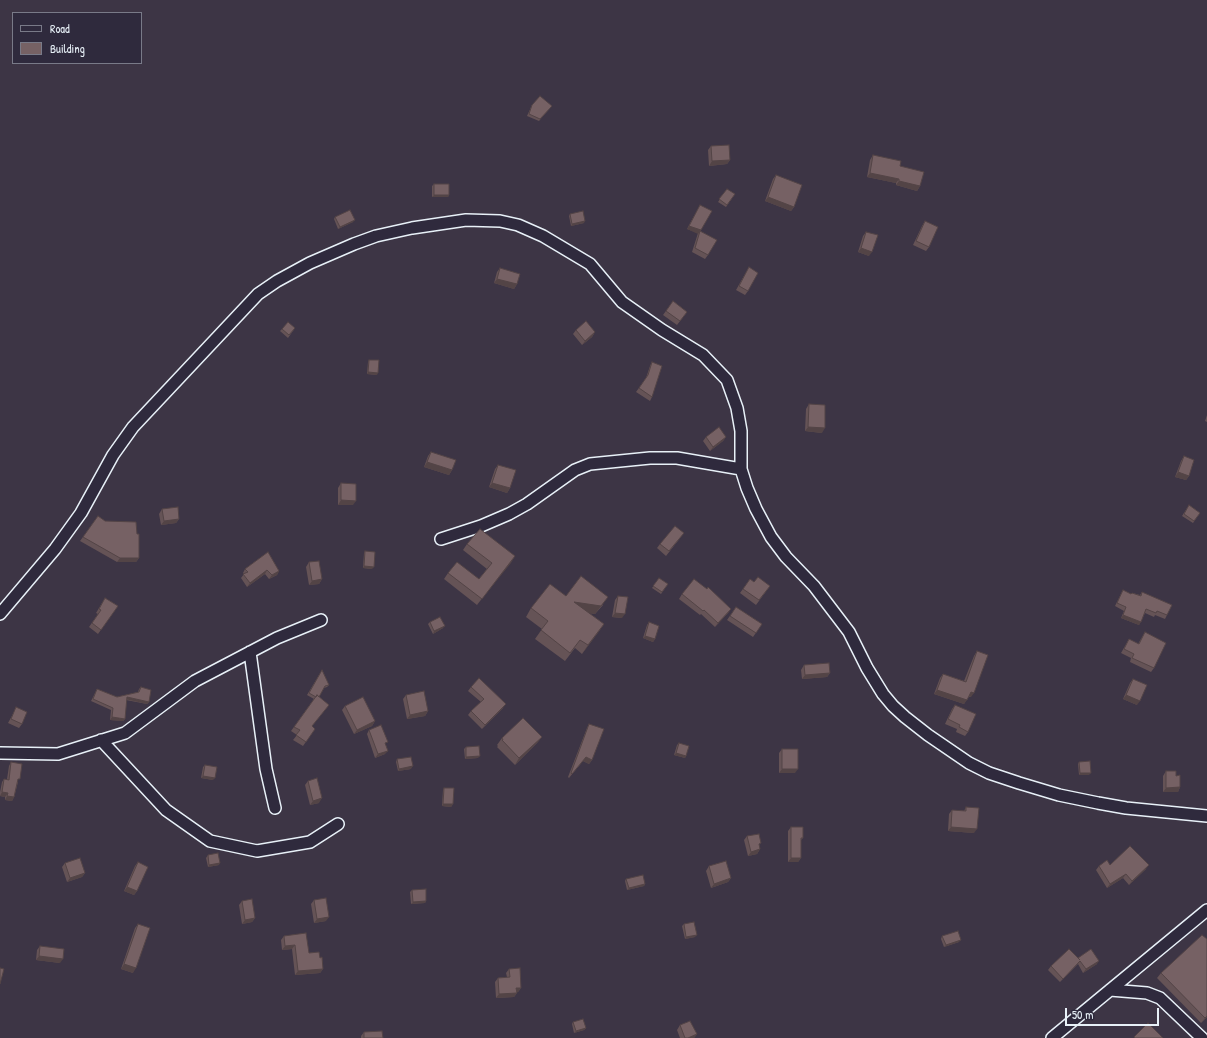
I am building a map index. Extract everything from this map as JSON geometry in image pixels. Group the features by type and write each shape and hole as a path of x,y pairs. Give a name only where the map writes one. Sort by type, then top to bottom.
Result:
{"street":[{"path":"0,614 55,549 81,513 113,455 133,427 258,294 277,281 310,263 376,236 412,228 466,220 500,221 518,225 543,236 590,264 622,302 662,330 703,355 727,380 737,408 741,431 741,469 756,510 771,537 786,557 814,586 849,632 866,668 883,694 901,713 928,735 969,763 989,773 1059,795 1098,803 1126,808 1207,816"},
{"path":"441,539 481,526 509,514 527,504 575,470 590,464 650,458 677,458 741,469"},
{"path":"0,754 58,754 125,733 195,681 277,638 321,620"},
{"path":"250,652 266,769 275,808"},
{"path":"101,740 166,810 210,841 257,851 310,842 338,824"},
{"path":"1052,1038 1207,910"},
{"path":"1110,990 1147,993 1160,998 1202,1038"}],"building":[{"path":"540,96 552,106 540,119 529,114 532,105"},
{"path":"729,145 730,160 712,161 711,146"},
{"path":"873,155 901,161 900,166 924,172 920,186 899,181 899,179 870,173"},
{"path":"776,175 802,185 794,207 768,197"},
{"path":"434,184 449,184 449,195 434,195"},
{"path":"727,189 735,194 727,205 719,199"},
{"path":"700,205 712,211 701,230 689,226"},
{"path":"350,210 355,220 340,227 335,217"},
{"path":"583,211 585,221 572,224 570,214"},
{"path":"925,221 938,227 929,247 916,241"},
{"path":"700,231 717,240 708,255 695,248"},
{"path":"866,232 878,235 872,252 861,248"},
{"path":"749,267 758,273 748,291 739,286"},
{"path":"500,268 520,274 517,284 497,279"},
{"path":"673,301 687,312 680,321 666,311"},
{"path":"586,321 595,332 585,341 576,330"},
{"path":"288,322 295,328 289,335 282,329"},
{"path":"369,360 379,360 378,373 368,372"},
{"path":"652,362 662,366 652,397 639,388 648,375"},
{"path":"809,404 825,405 825,428 808,427"},
{"path":"719,427 726,437 713,447 706,437"},
{"path":"431,452 456,460 452,470 427,462"},
{"path":"1184,456 1194,460 1189,476 1178,472"},
{"path":"498,465 516,470 510,488 492,483"},
{"path":"341,483 356,484 356,501 341,500"},
{"path":"1189,505 1200,513 1194,521 1184,514"},
{"path":"178,507 179,519 164,521 162,509"},
{"path":"98,516 105,521 136,522 137,534 139,534 139,558 120,558 83,537"},
{"path":"675,526 684,533 669,551 660,544"},
{"path":"480,529 515,556 482,599 448,573 457,562 479,579 492,563 467,544"},
{"path":"365,551 375,552 374,567 364,566"},
{"path":"268,552 279,571 272,575 267,570 250,583 243,574 248,572 245,569"},
{"path":"319,561 322,579 312,581 309,562"},
{"path":"581,576 608,597 601,606 574,602 604,624 588,645 580,640 570,653 541,630 548,621 531,608 550,584 566,596"},
{"path":"758,577 770,586 759,600 743,589 750,579 754,582"},
{"path":"659,578 668,584 662,592 653,586"},
{"path":"694,579 707,589 708,587 731,609 718,623 704,610 703,611 682,594"},
{"path":"1123,590 1131,594 1141,596 1142,592 1172,605 1167,615 1146,609 1141,622 1123,615 1126,607 1117,603"},
{"path":"618,596 628,597 625,614 615,613"},
{"path":"105,598 118,606 101,630 92,623 101,610 99,609"},
{"path":"736,607 762,624 756,633 730,616"},
{"path":"440,617 445,626 434,631 430,622"},
{"path":"649,622 659,626 655,639 645,636"},
{"path":"1145,632 1166,643 1154,668 1132,658 1134,654 1124,649 1129,639 1139,644"},
{"path":"977,651 988,655 974,693 971,692 967,700 937,690 943,674 966,682"},
{"path":"829,663 830,673 805,675 804,665"},
{"path":"322,670 329,685 325,686 319,697 317,695 316,697 309,693"},
{"path":"479,678 506,704 485,725 471,711 484,699 471,687"},
{"path":"1133,679 1147,685 1140,701 1126,695"},
{"path":"141,687 151,690 149,702 127,697 125,719 112,717 113,708 93,699 97,689 117,697 139,692"},
{"path":"424,691 428,711 410,715 406,695"},
{"path":"317,695 329,705 312,726 315,729 306,742 296,735 300,730 294,727"},
{"path":"363,697 375,721 357,730 345,706"},
{"path":"955,705 976,714 968,732 959,727 960,725 948,719"},
{"path":"16,707 27,712 22,724 11,719"},
{"path":"523,718 542,737 519,758 502,740 502,738"},
{"path":"589,724 604,729 592,760 586,757 572,774 571,773"},
{"path":"381,725 388,742 385,743 388,751 378,754 369,730"},
{"path":"679,743 689,746 686,756 676,753"},
{"path":"479,746 480,756 466,757 466,747"},
{"path":"782,749 798,749 798,769 782,769"},
{"path":"411,757 413,766 399,769 397,759"},
{"path":"1090,761 1091,773 1080,773 1079,762"},
{"path":"11,762 22,764 20,779 18,779 14,797 7,796 8,793 2,792 4,779 9,780"},
{"path":"205,765 217,767 215,778 203,776"},
{"path":"1166,771 1176,771 1176,776 1180,775 1180,787 1166,788"},
{"path":"317,778 322,798 313,801 308,781"},
{"path":"444,788 454,788 453,804 443,804"},
{"path":"966,807 979,808 977,829 951,827 952,810 966,811"},
{"path":"791,827 803,827 803,838 801,838 801,858 791,858"},
{"path":"759,834 761,843 759,844 760,849 751,852 747,836"},
{"path":"1130,846 1149,865 1132,881 1126,874 1110,884 1099,866 1107,860 1110,865"},
{"path":"218,853 220,863 209,865 208,855"},
{"path":"80,858 85,873 70,878 65,863"},
{"path":"726,861 731,878 714,884 709,866"},
{"path":"138,862 148,867 137,891 127,887"},
{"path":"643,875 645,884 629,888 626,879"},
{"path":"426,889 426,901 413,902 412,890"},
{"path":"326,898 329,917 317,919 314,900"},
{"path":"252,899 255,918 245,920 242,901"},
{"path":"694,922 697,935 686,937 684,924"},
{"path":"138,924 150,928 136,968 124,964"},
{"path":"958,931 961,940 946,945 942,936"},
{"path":"306,933 309,953 319,952 320,958 322,957 323,969 298,971 295,945 285,946 284,936"},
{"path":"1202,935 1207,939 1207,1016 1205,1018 1161,973"},
{"path":"40,946 64,949 63,959 39,956"},
{"path":"1069,949 1078,958 1091,949 1099,961 1086,969 1080,961 1063,979 1051,966"},
{"path":"0,968 4,969 0,984"},
{"path":"520,968 521,988 516,988 517,993 499,994 498,978 510,977 509,969"},
{"path":"583,1019 586,1028 576,1031 573,1022"},
{"path":"690,1021 697,1034 685,1038 680,1025"},
{"path":"1148,1023 1163,1038 1134,1037"},
{"path":"382,1031 383,1038 364,1038 364,1032"}]}
